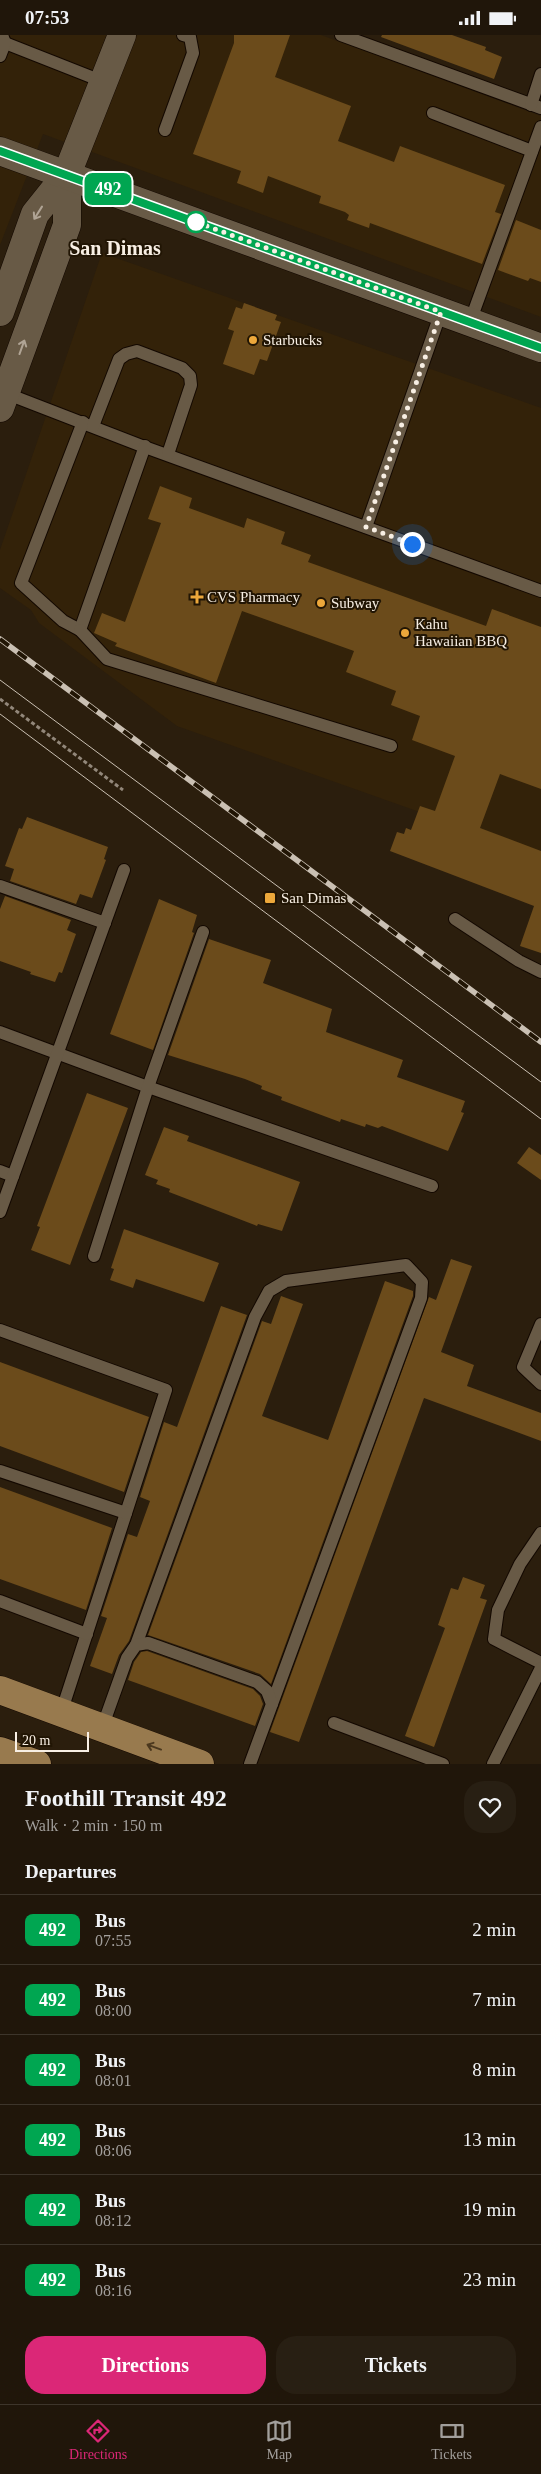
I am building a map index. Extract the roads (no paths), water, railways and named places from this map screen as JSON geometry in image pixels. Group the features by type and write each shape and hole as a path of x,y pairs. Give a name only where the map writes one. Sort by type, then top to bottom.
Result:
{"main road":[{"path":"0,312 36,214 68,174 122,35"},
{"path":"0,151 68,174 541,348"},
{"path":"3,400 67,225 68,174"},
{"path":"0,1690 200,1764"}],"lane":[{"path":"164,130 193,53 190,37 183,35"},
{"path":"341,35 536,107 541,73"},
{"path":"0,56 3,39 104,82"},
{"path":"433,113 532,151"},
{"path":"470,322 541,127"},
{"path":"366,527 441,312"},
{"path":"168,454 191,385 190,376 182,368 137,351 126,353 119,359 88,424 21,583 63,621 80,630 107,659 391,746"},
{"path":"3,400 88,424 541,591"},
{"path":"80,630 145,446"},
{"path":"0,1212 124,870"},
{"path":"0,886 105,923"},
{"path":"455,919 519,961 541,973"},
{"path":"94,1256 148,1087 203,932"},
{"path":"0,1032 148,1087 432,1186"},
{"path":"0,1171 13,1176"},
{"path":"102,1728 127,1658 136,1645 255,1317 269,1291 286,1281 406,1265 422,1282 421,1298 250,1764"},
{"path":"541,1324 523,1367 541,1383"},
{"path":"0,1330 166,1390 61,1713"},
{"path":"0,1471 126,1513"},
{"path":"541,1533 520,1564 498,1610 494,1639 541,1663"},
{"path":"0,1601 87,1633"},
{"path":"136,1645 148,1643 257,1682 267,1691 272,1704"},
{"path":"492,1764 541,1668"},
{"path":"334,1723 443,1764"}],"tram line":[{"path":"0,680 541,1082"},
{"path":"0,714 541,1119"}],"railway":[{"path":"0,639 541,1042"}],"place":[{"name":"Starbucks","path":"253,340"},
{"name":"CVS Pharmacy","path":"197,597"},
{"name":"Subway","path":"321,603"},
{"name":"Kahu Hawaiian BBQ","path":"405,633"},
{"name":"San Dimas","path":"270,898"}],"district":[{"name":"San Dimas","path":"115,248"}]}
